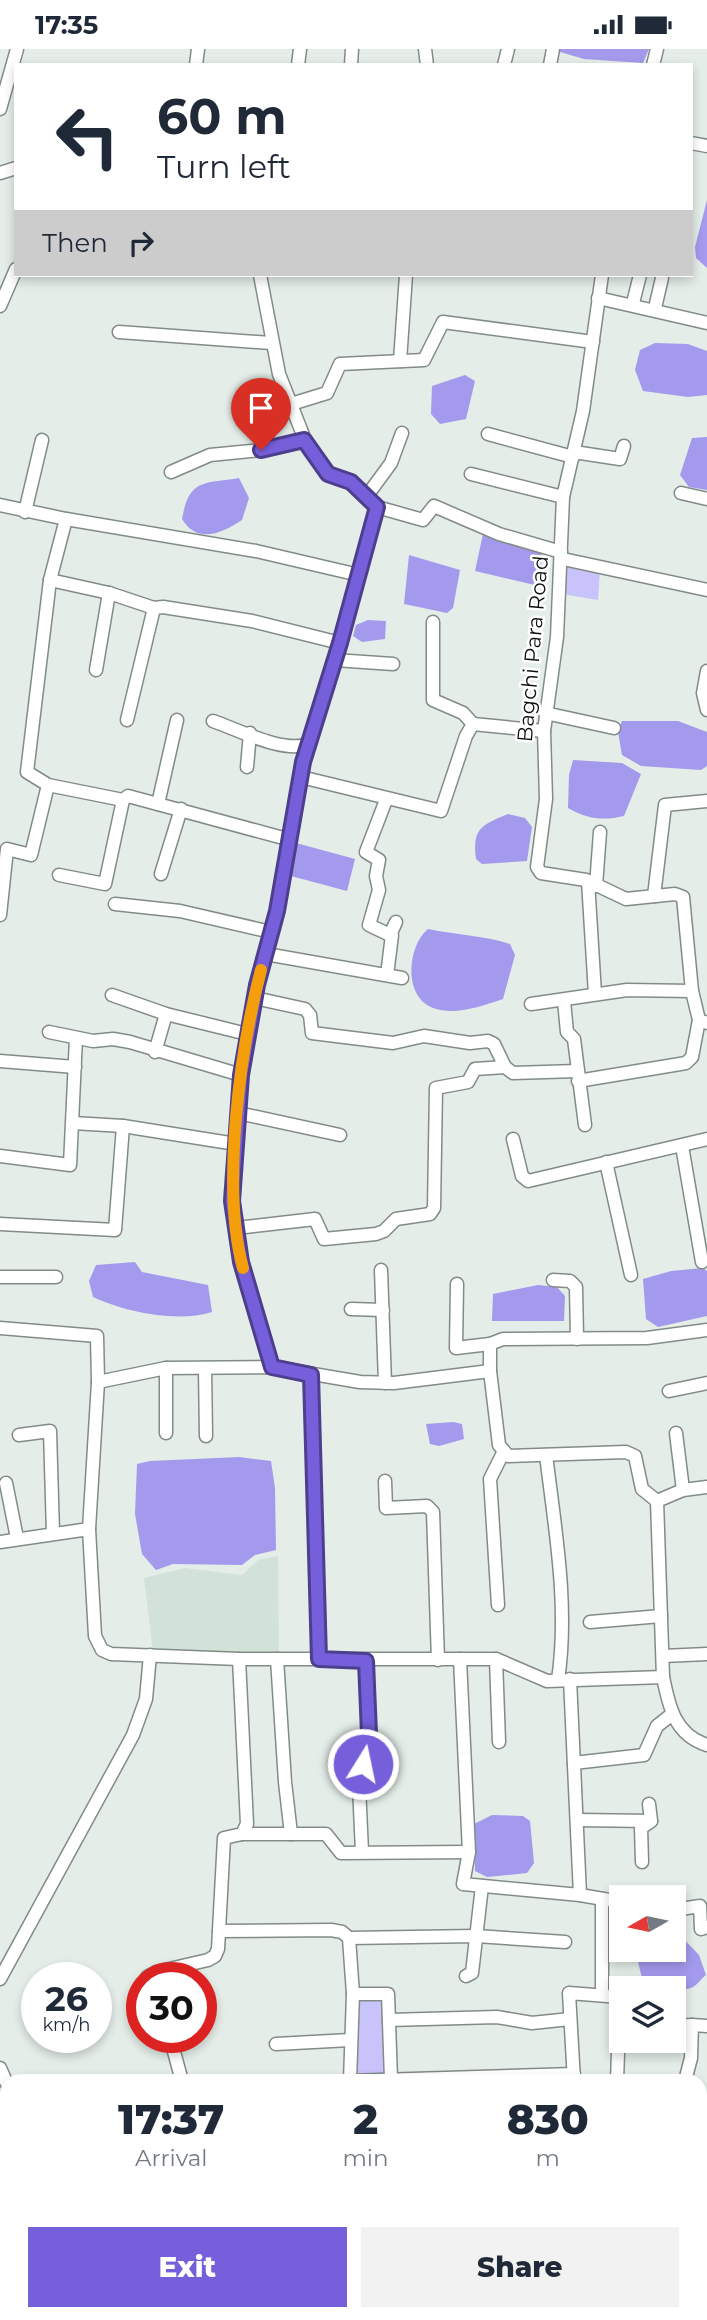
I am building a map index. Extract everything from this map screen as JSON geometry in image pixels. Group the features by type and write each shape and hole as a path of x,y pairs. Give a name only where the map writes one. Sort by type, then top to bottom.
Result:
{"street":[{"path":"0,109 17,49"},
{"path":"0,306 14,274"},
{"path":"260,277 271,343 288,405 304,440 328,474 351,482 377,507 423,520 434,506 499,534 562,555 707,590"},
{"path":"400,361 406,277"},
{"name":"Bagchi Para Road","path":"602,277 593,342 563,497 557,637 545,713 546,799 538,871 592,884 626,899 675,894 683,897 692,991 703,1021"},
{"path":"633,303 640,277"},
{"path":"655,308 662,278"},
{"path":"598,298 655,308 707,323"},
{"path":"288,405 327,393 340,365 424,360 443,322 593,342"},
{"path":"119,332 271,343"},
{"path":"366,497 391,463 402,433"},
{"path":"488,434 573,454 620,459 624,446"},
{"path":"25,512 42,440"},
{"path":"171,472 210,455 261,450 304,440"},
{"path":"471,474 563,497"},
{"path":"681,493 707,499"},
{"path":"0,505 25,512 256,551 359,575"},
{"path":"272,1367 241,1262 232,1201 241,1075 303,762 340,643 377,507"},
{"path":"66,519 50,580 39,696 27,769 29,775 48,785 123,800"},
{"path":"50,580 109,593 154,608 163,607 252,621 340,643"},
{"path":"96,670 109,593"},
{"path":"127,720 154,608"},
{"path":"433,622 433,700 463,713 473,724 544,730"},
{"path":"335,660 393,664"},
{"path":"707,671 703,693 707,711"},
{"path":"545,713 614,728"},
{"path":"158,804 177,720"},
{"path":"214,721 274,744 301,748 310,743"},
{"path":"301,777 437,812 444,809 466,736 473,724"},
{"path":"247,767 250,733"},
{"path":"0,915 4,849 31,855 48,785"},
{"path":"59,876 105,884 123,800 128,796 287,839"},
{"path":"386,800 366,853 380,860 376,876 379,890 369,925 394,929 387,975"},
{"path":"654,896 665,805 707,801"},
{"path":"161,874 181,809"},
{"path":"596,993 592,884 600,832"},
{"path":"115,904 180,911 271,932"},
{"path":"266,954 402,978"},
{"path":"531,1004 564,1001 596,993 692,991"},
{"path":"112,995 166,1014 247,1034"},
{"path":"255,998 305,1009 310,1015 309,1027 312,1033 393,1044 424,1036 470,1043 491,1042 505,1067"},
{"path":"564,1001 567,1032 574,1039 585,1125"},
{"path":"155,1052 166,1014"},
{"path":"237,1228 315,1219 324,1239 376,1234 396,1219 430,1214 435,1207 436,1087 468,1082 475,1069 505,1067 523,1075 578,1076 686,1063 692,1057 703,1021"},
{"path":"49,1032 93,1041 113,1039 241,1075"},
{"path":"0,1156 70,1165 76,1038"},
{"path":"0,1061 75,1067"},
{"path":"238,1114 340,1135"},
{"path":"73,1123 124,1126 236,1144"},
{"path":"0,1224 115,1230 124,1126"},
{"path":"513,1139 524,1181 593,1168 606,1162 707,1139"},
{"path":"682,1146 702,1262"},
{"path":"606,1162 631,1275"},
{"path":"381,1270 385,1383"},
{"path":"0,1277 56,1277"},
{"path":"553,1280 570,1281 576,1287 577,1339"},
{"path":"457,1284 456,1348 490,1344 503,1339 543,1336 577,1339 667,1337 707,1329"},
{"path":"351,1309 383,1310"},
{"path":"0,1328 97,1336 98,1383 89,1529 97,1644 111,1654 366,1661 496,1659 547,1681 663,1677"},
{"path":"490,1344 490,1371 499,1445 508,1456 631,1453 635,1457 642,1489 657,1501 663,1677 671,1715 692,1740 707,1745"},
{"path":"98,1383 166,1368 272,1367 311,1375 385,1383 490,1371"},
{"path":"166,1368 166,1433"},
{"path":"205,1369 206,1437"},
{"path":"311,1375 319,1659"},
{"path":"669,1391 707,1383"},
{"path":"19,1434 50,1431 52,1533"},
{"path":"676,1433 683,1490"},
{"path":"498,1605 490,1479 504,1451"},
{"path":"546,1455 560,1582 561,1654 574,1763 580,1895"},
{"path":"385,1481 386,1508 427,1506 432,1512 438,1660"},
{"path":"6,1483 17,1538"},
{"path":"657,1501 683,1490 707,1487"},
{"path":"0,1542 89,1529"},
{"path":"590,1622 661,1616"},
{"path":"663,1656 707,1654"},
{"path":"0,1979 133,1735 146,1699 150,1655"},
{"path":"277,1658 291,1834"},
{"path":"239,1659 247,1824 242,1834"},
{"path":"460,1659 469,1852 463,1884 609,1900"},
{"path":"496,1659 499,1742"},
{"path":"362,1852 359,1786 369,1734 366,1661"},
{"path":"574,1763 643,1755 657,1725 671,1715"},
{"path":"649,1804 650,1821"},
{"path":"577,1820 650,1821"},
{"path":"642,1862 641,1828 650,1821"},
{"path":"193,1962 215,1956 224,1838 242,1834 326,1834 338,1852 469,1852"},
{"path":"466,1976 472,1973 482,1885"},
{"path":"602,1899 602,1995"},
{"path":"686,1908 700,1906 701,1929 707,1927"},
{"path":"219,1931 331,1930 342,1932 349,1938 476,1936 565,1942"},
{"path":"349,1938 353,1994 349,2074"},
{"path":"574,2074 569,1993 609,1996"},
{"path":"353,1994 388,1994 391,2074"},
{"path":"389,2021 497,2017 532,2023 570,2019"},
{"path":"686,2025 707,2026"},
{"path":"687,2074 691,2058 692,2025"},
{"path":"276,2045 350,2040"},
{"path":"174,2053 180,2074"},
{"path":"618,2074 619,2053"}],"shaded area":[{"path":"560,49 649,49 643,63 584,59 560,52"},
{"path":"707,200 707,268 696,258 695,247"},
{"path":"655,343 688,344 707,351 707,395 688,397 643,391 635,370 640,350"},
{"path":"465,375 475,381 466,419 440,424 431,414 432,386"},
{"path":"707,437 707,490 689,487 680,475 692,438"},
{"path":"239,478 249,498 242,520 210,534 195,532 188,527 182,519 189,496 194,490 207,483"},
{"path":"483,534 537,550 542,555 539,586 475,571"},
{"path":"409,555 460,570 453,608 447,613 404,604"},
{"path":"566,563 600,570 598,600 562,594"},
{"path":"368,620 386,621 385,639 362,642 353,636 356,625"},
{"path":"622,721 678,721 707,732 707,766 701,770 641,766 622,755 618,732"},
{"path":"573,760 622,763 641,774 624,816 595,818 568,808 569,775"},
{"path":"508,814 525,818 532,827 527,861 482,864 476,859 477,834 491,821"},
{"path":"296,843 355,859 347,891 291,876"},
{"path":"428,929 510,944 515,955 503,999 450,1011 433,1008 423,1002 416,993 411,970 416,946"},
{"path":"135,1262 142,1272 208,1285 212,1312 184,1316 152,1314 120,1307 93,1297 89,1281 96,1265"},
{"path":"703,1268 707,1271 707,1316 658,1327 646,1319 643,1279 671,1271"},
{"path":"538,1285 557,1287 565,1296 564,1321 492,1321 493,1294"},
{"path":"426,1424 462,1424 464,1439 439,1446 430,1444"},
{"path":"239,1457 271,1461 275,1488 276,1550 255,1555 242,1565 173,1564 156,1570 142,1554 135,1514 137,1464 150,1461"},
{"path":"278,1556 279,1654 153,1652 144,1578 185,1568 242,1575 258,1560"},
{"path":"492,1815 523,1816 530,1821 534,1863 527,1873 487,1877 475,1871 474,1824"},
{"path":"686,1941 699,1955 706,1975 695,1986 686,1989 686,1976 642,1976 638,1962 686,1962"},
{"path":"354,1995 386,1998 387,2074 354,2074"}],"slow traffic":[{"path":"243,1268 232,1201 241,1075 261,970"}],"route":[{"path":"261,450 304,440 328,474 351,482 377,507 340,643 303,762 287,839 277,911 247,1034 241,1075 232,1201 241,1262 272,1367 311,1375 319,1659 366,1661 369,1734 363,1764"}]}
